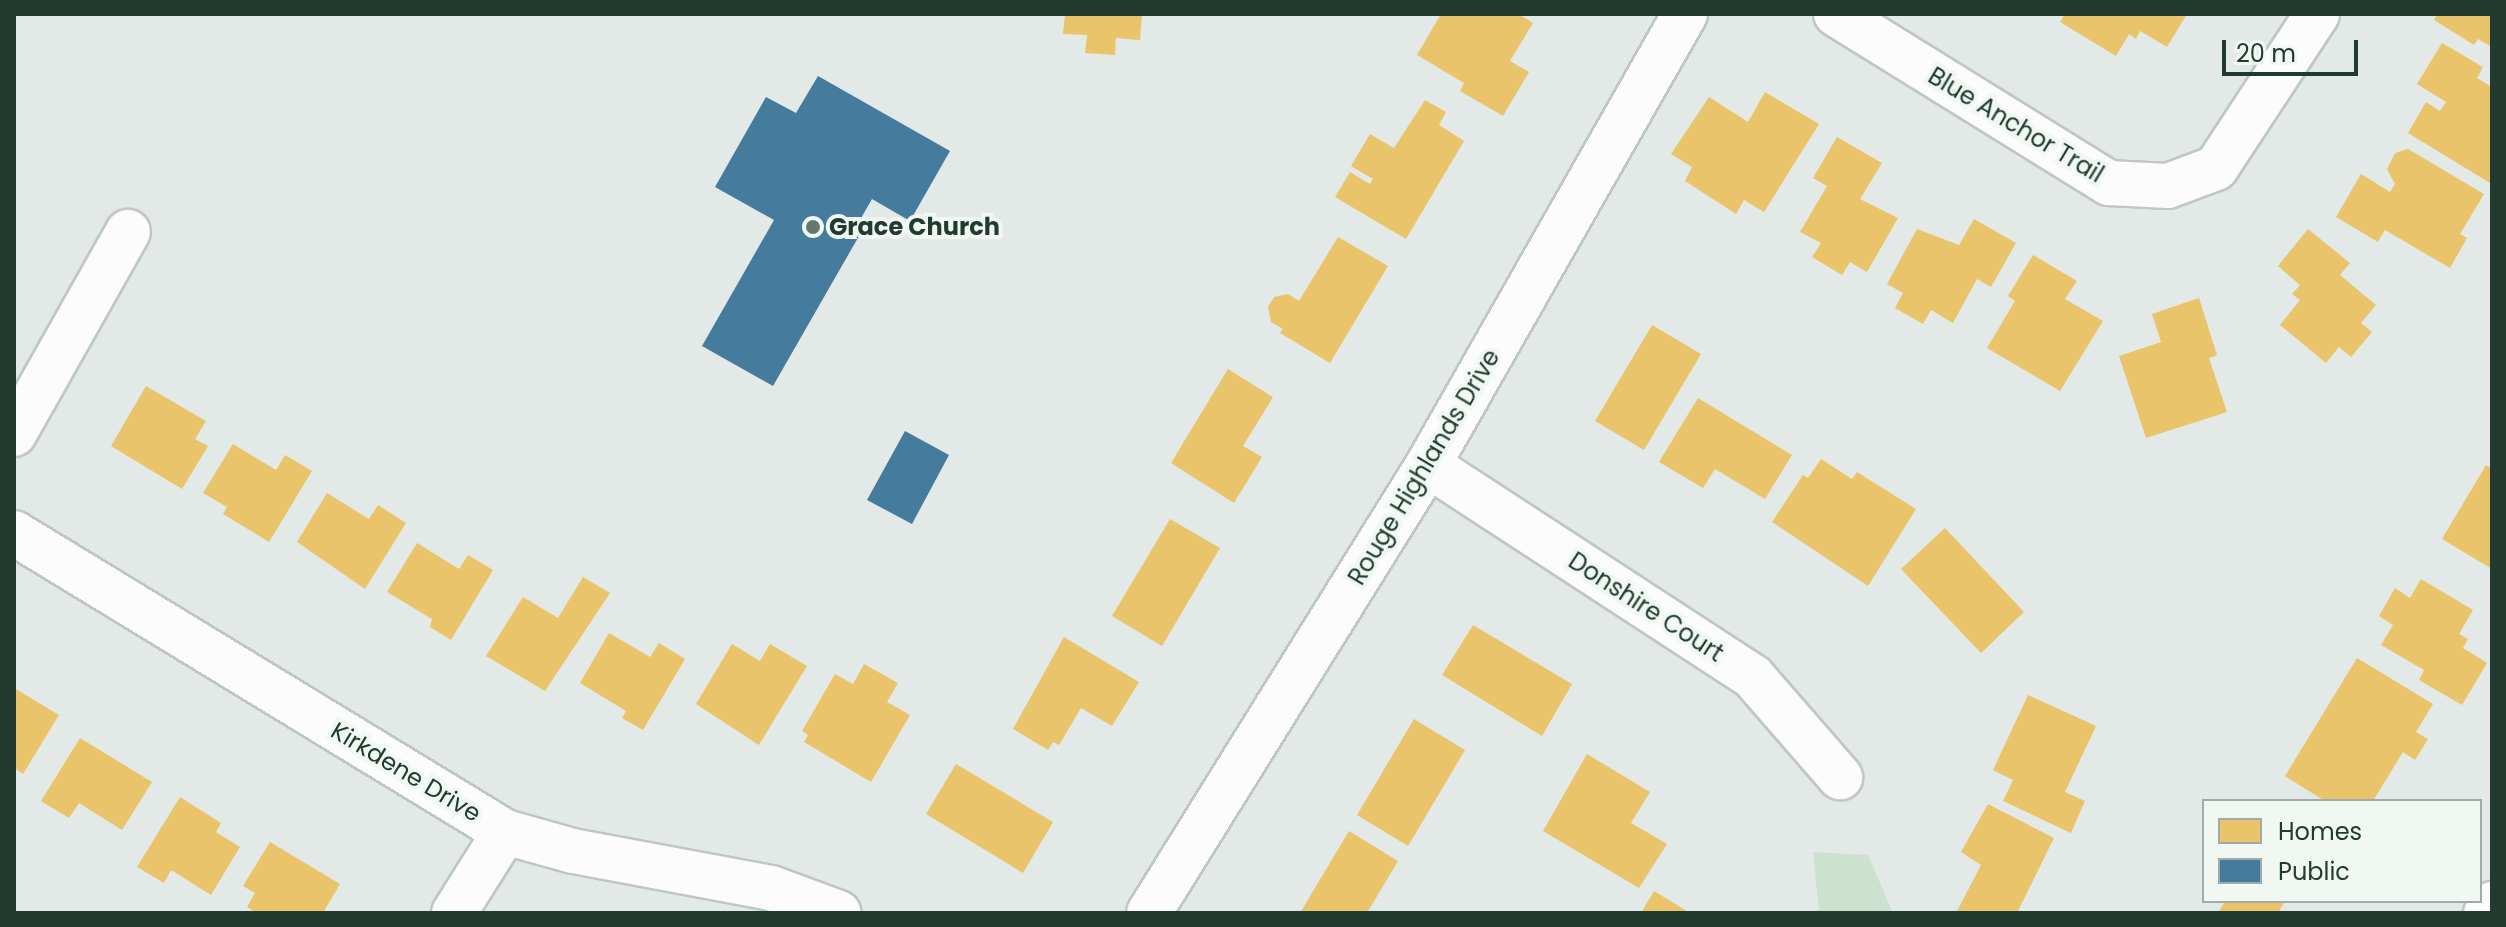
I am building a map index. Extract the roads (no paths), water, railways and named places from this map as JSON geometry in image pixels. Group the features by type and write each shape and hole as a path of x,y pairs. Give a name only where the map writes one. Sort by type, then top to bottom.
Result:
{"street":[{"name":"Rouge Highlands Drive","path":"1149,913 1428,465 1685,14"},
{"name":"Blue Anchor Trail","path":"1836,14 2109,183 2168,186 2216,168 2317,14"},
{"path":"14,434 128,232"},
{"name":"Donshire Court","path":"1428,465 1753,677 1840,777"},
{"name":"Kirkdene Drive","path":"14,533 505,832 573,851 771,888 839,913"},
{"path":"454,913 505,832"},
{"path":"2486,913 2492,904"}],"place":[{"name":"Grace Church","path":"813,227"}]}
